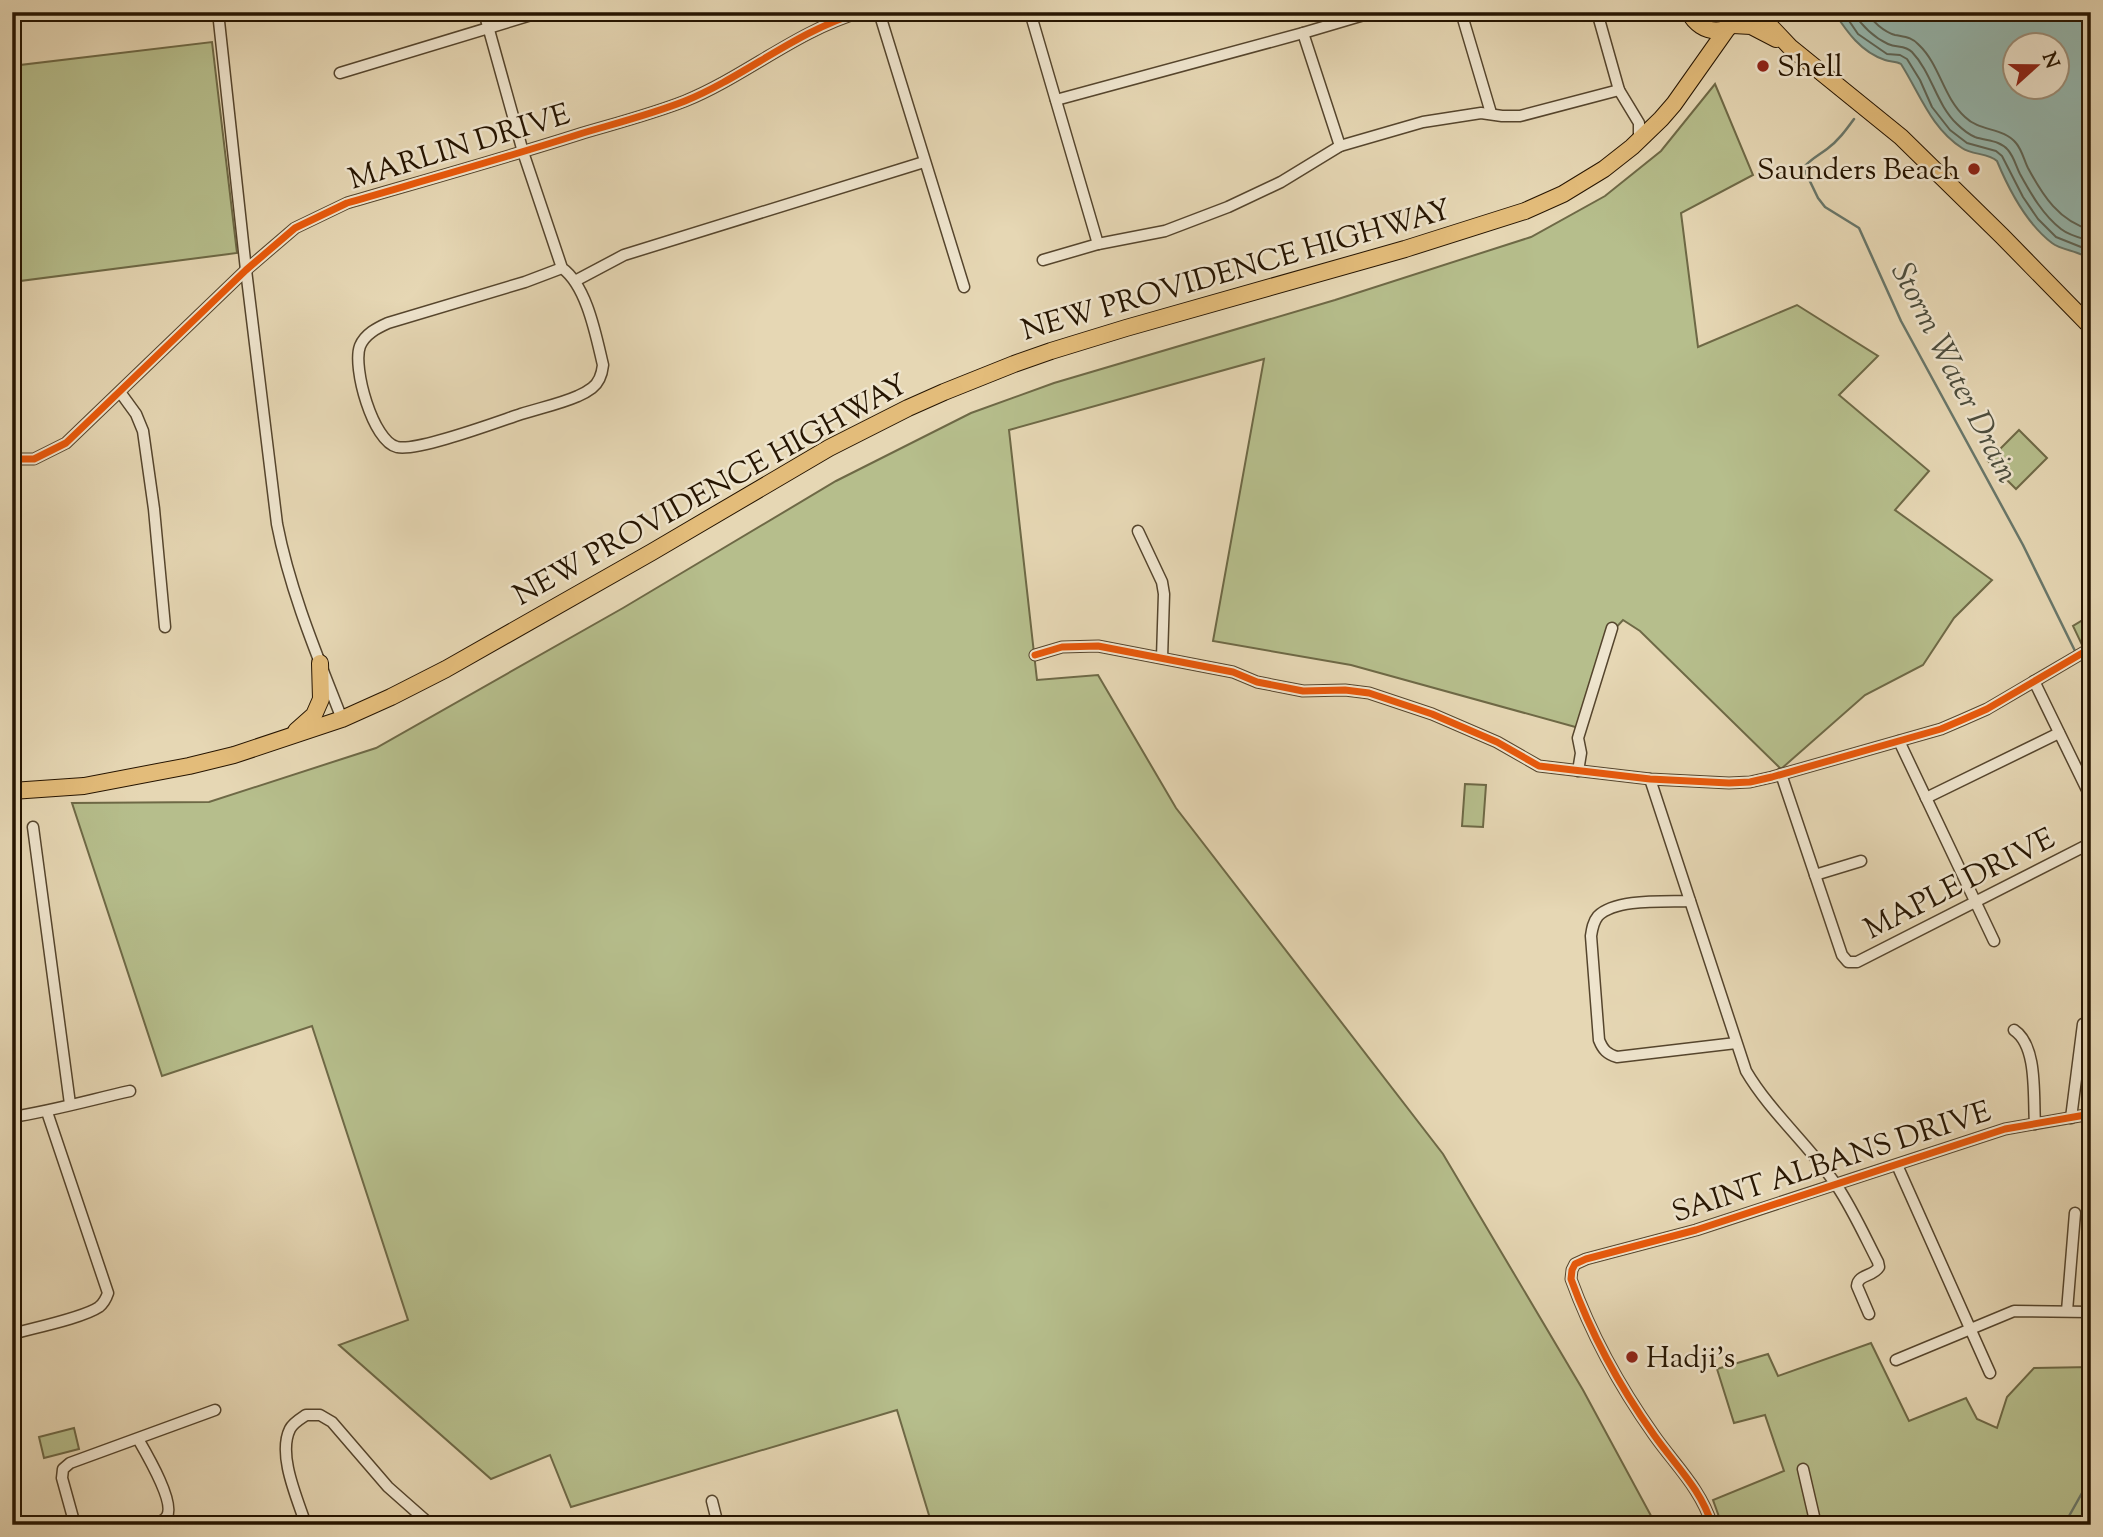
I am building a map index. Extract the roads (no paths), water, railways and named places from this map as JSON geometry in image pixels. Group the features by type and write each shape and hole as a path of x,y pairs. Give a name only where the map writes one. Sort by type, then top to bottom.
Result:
{"highway":[{"path":"1689,12 1702,28 1717,31 1734,22 1751,26 1790,47"},
{"path":"1758,12 1790,47 1901,137 2091,327"},
{"name":"NEW PROVIDENCE HIGHWAY","path":"12,790 84,786 129,779 234,755 342,719 446,670 829,448 908,408 1051,351 1405,249 1525,211 1563,194 1604,169 1674,104 1734,22"},
{"name":"NEW PROVIDENCE HIGHWAY","path":"1686,87 1703,46 1702,28"},
{"path":"289,737 314,715 318,707 322,683 320,663"}],"street":[{"path":"218,12 277,524 291,579 342,719"},
{"path":"484,12 523,152 562,268 575,281 587,310 603,365 598,382 580,396 430,442 398,448 383,438 375,424 360,378 359,347 371,331 388,323 526,282 562,268"},
{"path":"340,73 541,12"},
{"name":"MARLIN DRIVE","path":"12,459 34,459 66,443 246,270 295,228 320,214 347,203 523,152 681,102 711,90 784,45 861,12"},
{"path":"879,12 964,287"},
{"path":"1030,12 1098,244"},
{"path":"1056,100 1374,12"},
{"path":"1461,12 1491,113"},
{"path":"1597,12 1619,90 1644,129"},
{"path":"1303,33 1340,146"},
{"path":"1043,260 1098,244 1166,231 1281,182 1340,146 1423,122 1471,114 1520,116 1619,90"},
{"path":"575,281 624,255 924,162"},
{"path":"120,392 136,414 143,430 155,509 165,627"},
{"path":"1138,531 1164,594 1162,658"},
{"path":"1578,771 1581,753 1578,738 1612,628"},
{"path":"1035,655 1062,647 1098,646 1233,672 1257,682 1303,691 1345,690 1369,693 1432,714 1497,742 1539,766 1650,779 1729,783 1750,782 1781,774 1899,741 1962,720 1987,709 2091,648"},
{"path":"2034,681 2091,798"},
{"path":"1926,798 2059,733"},
{"path":"1899,741 1994,941"},
{"path":"1781,774 1815,875 1860,861"},
{"path":"1650,779 1736,1043 1751,1078 1836,1185 1878,1262 1877,1271 1861,1278 1857,1283 1869,1314"},
{"path":"33,827 70,1104"},
{"name":"MAPLE DRIVE","path":"1815,875 1842,955 1848,962 1857,962 2091,843"},
{"path":"1690,901 1615,906 1597,917 1591,936 1599,1040 1609,1055 1617,1057 1736,1043"},
{"path":"2071,1118 2083,1024"},
{"path":"2014,1030 2022,1035 2031,1054 2035,1124"},
{"path":"12,1116 47,1112 70,1104 130,1091"},
{"path":"12,1334 88,1312 101,1306 108,1293 47,1112"},
{"name":"SAINT ALBANS DRIVE","path":"1712,1525 1703,1500 1655,1437 1625,1392 1603,1352 1571,1279 1575,1265 1586,1259 1696,1230 2005,1129 2091,1114"},
{"path":"1897,1165 1990,1373"},
{"path":"2067,1311 2075,1213"},
{"path":"1896,1360 2014,1311 2091,1311"},
{"path":"75,1525 62,1478 63,1469 85,1457 215,1410"},
{"path":"306,1525 286,1458 286,1441 290,1428 306,1415 320,1415 332,1422 388,1486 431,1525"},
{"path":"138,1439 169,1507 167,1515 153,1525"},
{"path":"1803,1469 1816,1525"},
{"path":"712,1501 718,1525"},
{"path":"806,1525 817,1525"}],"water":[{"path":"1834,12 2091,12 2091,262 2083,255 2057,246 2043,235 2020,206 1997,161 1966,150 1951,140 1934,121 1901,64 1869,52 1850,34"}],"waterway":[{"name":"Storm Water Drain","path":"1854,119 1835,142 1804,167 1805,171 1825,207 1859,228 1901,321 2023,545 2076,653"},
{"name":"Storm Water Drain","path":"2081,658 2091,668"},
{"name":"Storm Water Drain","path":"2064,1525 2091,1477"}],"place":[{"name":"Shell","path":"1763,66"},
{"name":"Saunders Beach","path":"1974,169"},
{"name":"Hadji's","path":"1632,1357"}]}
